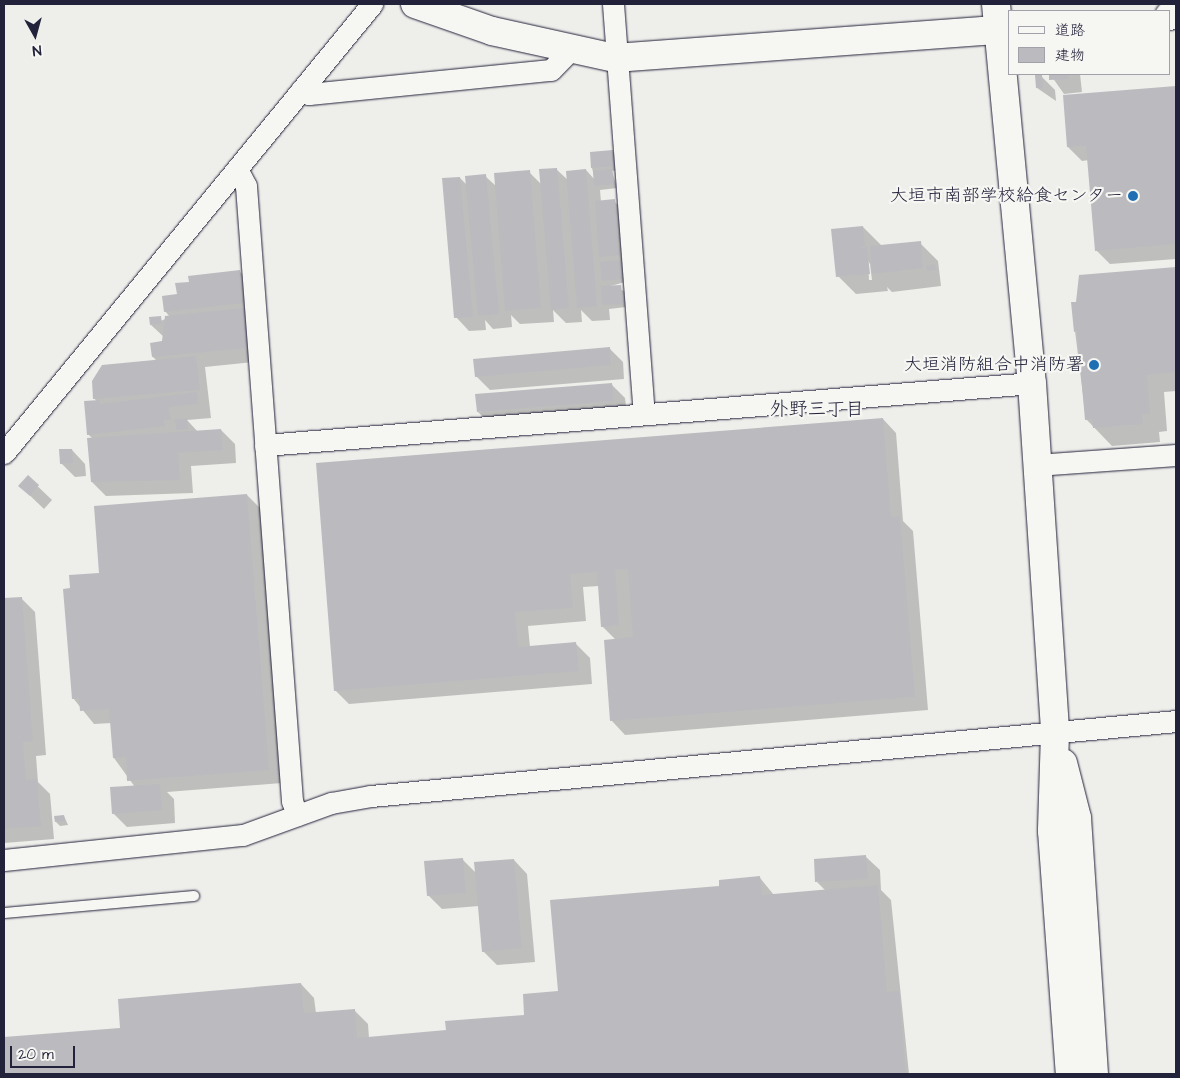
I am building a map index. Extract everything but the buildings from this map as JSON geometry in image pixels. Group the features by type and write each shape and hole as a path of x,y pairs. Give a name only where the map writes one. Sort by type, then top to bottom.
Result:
{"street":[{"path":"4,453 372,4"},
{"path":"415,4 492,31 570,50 615,58 1001,21 1032,383 1055,733 1052,831 1070,1074"},
{"path":"613,4 615,58 644,414"},
{"path":"301,90 309,94 551,70 570,50"},
{"path":"237,169 246,186 292,801 298,815"},
{"path":"265,445 1032,383"},
{"path":"1036,465 1176,455"},
{"path":"4,860 188,844 243,835 331,802 370,796 1176,722"},
{"path":"1055,733 1077,818 1094,1074"}],"lane":[{"path":"4,913 194,896"}],"place":[{"name":"大垣市南部学校給食センター","path":"1133,196"},
{"name":"大垣消防組合中消防署","path":"1094,365"}],"district":[{"name":"外野三丁目","path":"817,410"}]}
